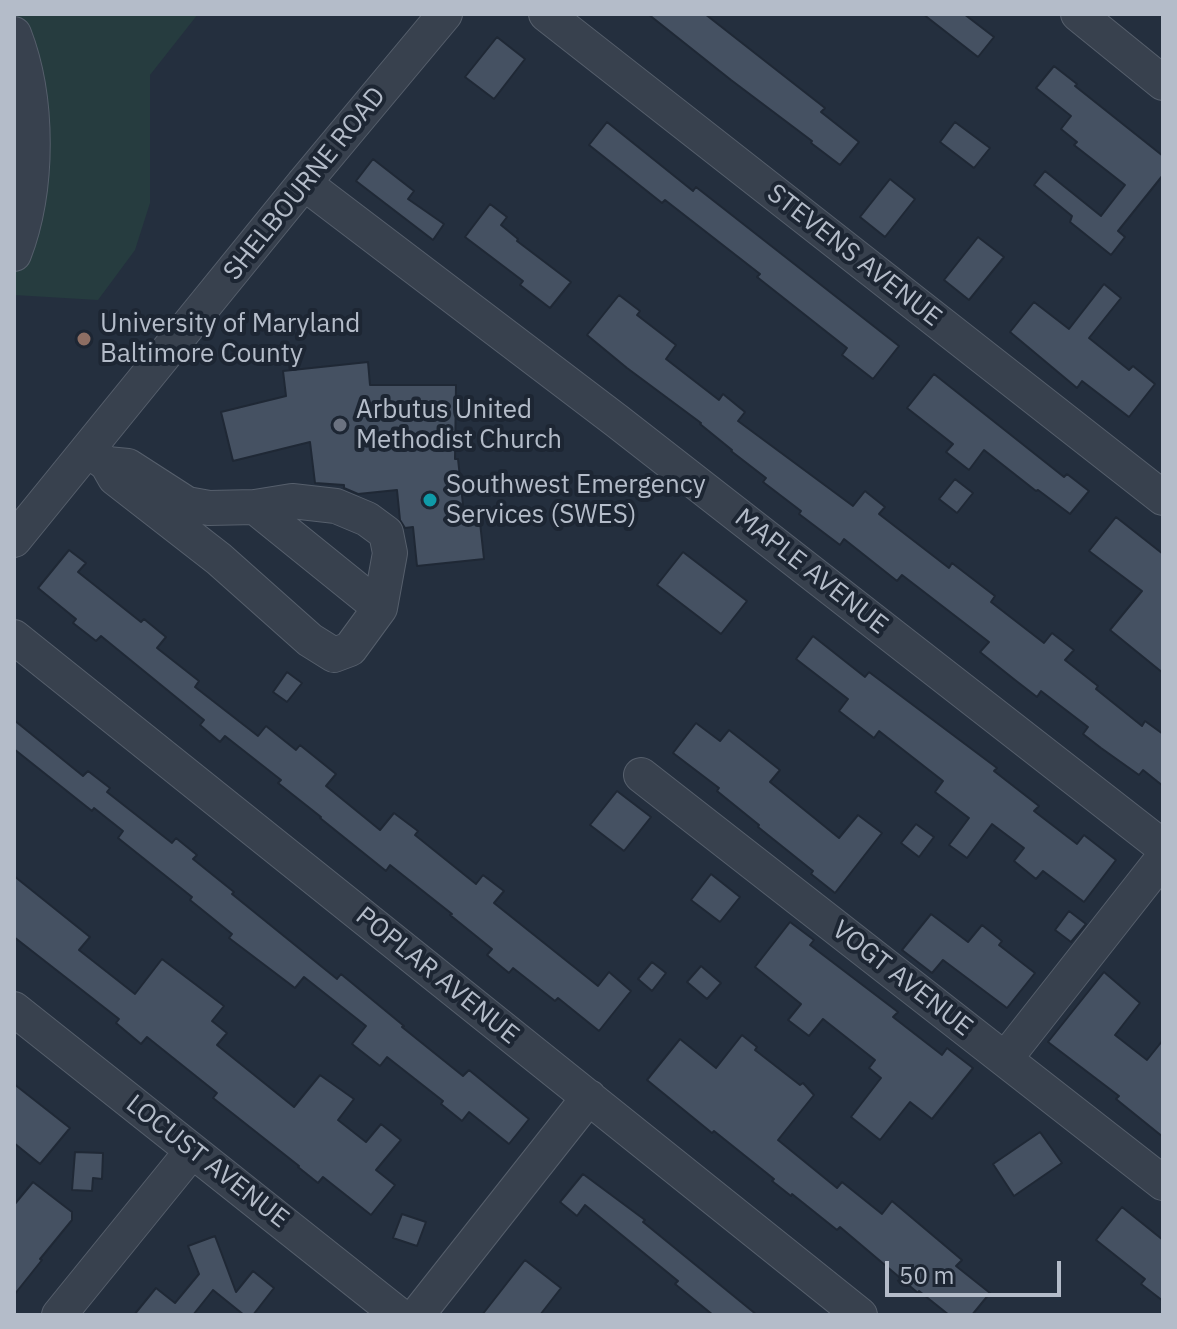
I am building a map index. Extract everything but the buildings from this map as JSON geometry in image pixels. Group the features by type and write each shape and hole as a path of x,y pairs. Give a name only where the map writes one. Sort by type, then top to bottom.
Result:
{"street":[{"name":"SHELBOURNE ROAD","path":"14,540 97,457 304,183 445,14"},
{"name":"STEVENS AVENUE","path":"546,14 1163,498"},
{"path":"1078,14 1163,83"},
{"path":"14,34 29,92 33,149 27,202 14,254"},
{"name":"MAPLE AVENUE","path":"304,183 617,421 1163,847"},
{"path":"97,457 128,466 187,504 209,508 255,507 292,501 336,506 367,519 386,533 390,553 380,608 350,649 334,655 310,640 219,559 115,478 97,457"},
{"path":"255,507 380,608"},
{"name":"POPLAR AVENUE","path":"14,637 860,1315"},
{"name":"VOGT AVENUE","path":"641,775 1163,1183"},
{"path":"1005,1059 1163,858"},
{"name":"LOCUST AVENUE","path":"14,1009 399,1315"},
{"path":"417,1315 589,1097"},
{"path":"59,1315 192,1151"}],"green space":[{"path":"14,14 198,14 150,75 150,203 135,250 98,300 14,295"}],"place":[{"name":"University of Maryland Baltimore County","path":"84,339"},
{"name":"Arbutus United Methodist Church","path":"340,425"},
{"name":"Southwest Emergency Services (SWES)","path":"430,500"}]}
